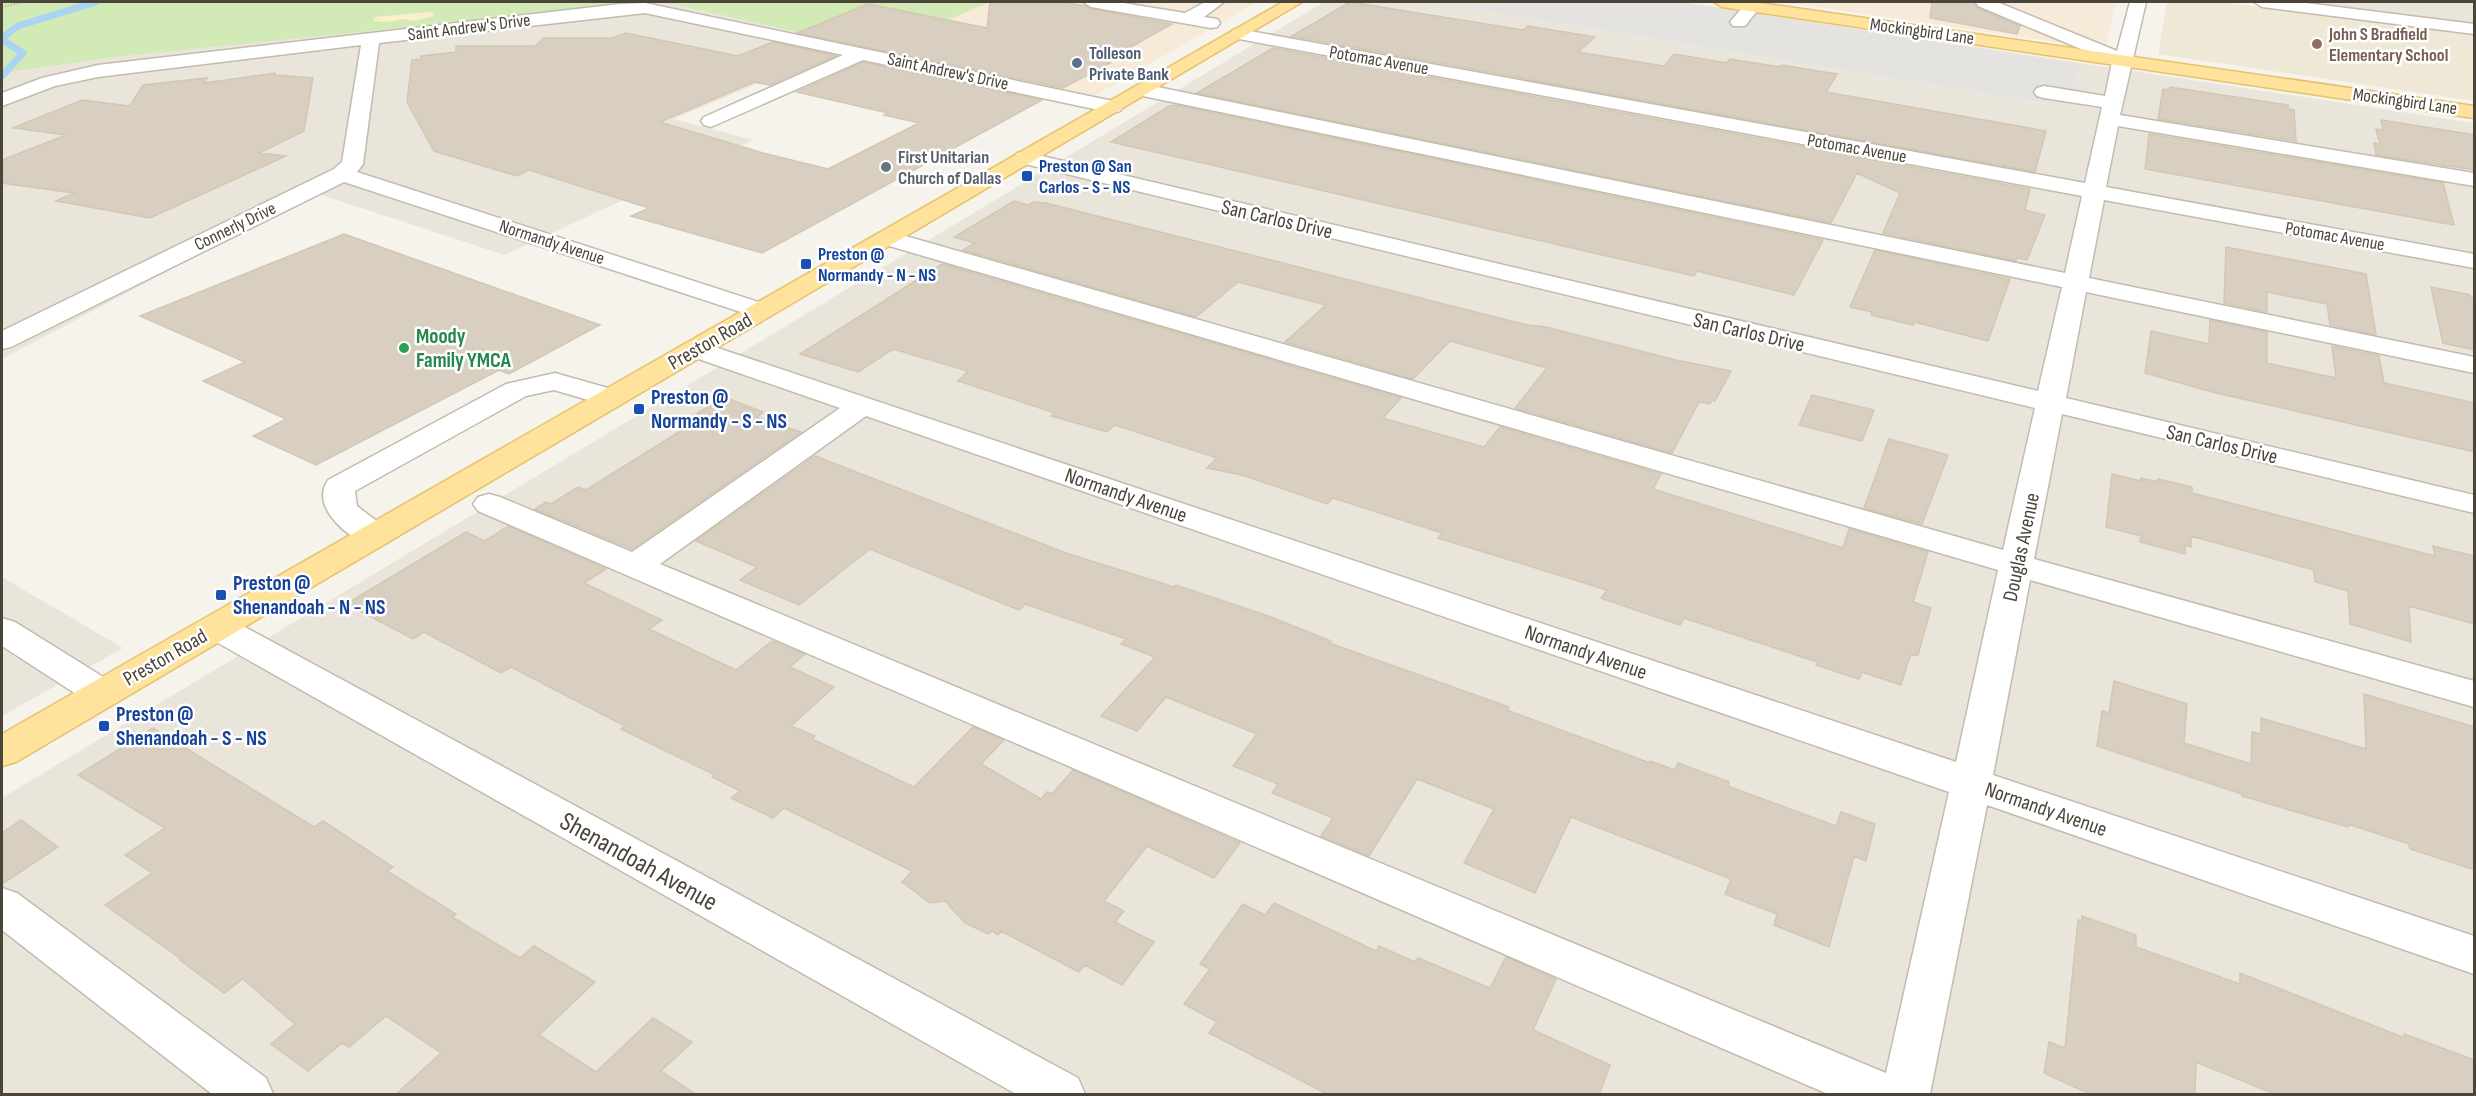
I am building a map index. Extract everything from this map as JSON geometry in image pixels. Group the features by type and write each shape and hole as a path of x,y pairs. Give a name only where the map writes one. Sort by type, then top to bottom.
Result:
{"main road":[{"name":"Preston Road","path":"2,752 1294,2"},
{"name":"Mockingbird Lane","path":"1722,2 1756,3 2027,41 2122,59"},
{"name":"Mockingbird Lane","path":"1756,3 2475,112"}],"street":[{"name":"Potomac Avenue","path":"1091,2 2095,192 2475,261"},
{"path":"1194,20 1191,17 1216,2"},
{"path":"1984,2 2122,59"},
{"name":"Douglas Avenue","path":"1906,1095 2122,59 2129,45 2118,33 2138,2"},
{"path":"2262,2 2475,29"},
{"path":"1739,22 1756,3"},
{"name":"Saint Andrew's Drive","path":"2,100 49,82 98,71 620,9 645,8 1113,107"},
{"path":"2027,20 2038,28 2042,38 2027,41"},
{"path":"2046,27 2118,33"},
{"path":"342,174 352,164 371,38"},
{"path":"711,121 863,53"},
{"path":"1143,90 2475,365"},
{"path":"2044,92 2111,111 2475,179"},
{"name":"San Carlos Drive","path":"1024,159 2475,504"},
{"name":"Normandy Avenue","path":"342,174 762,311"},
{"name":"Connerly Drive","path":"2,341 342,174"},
{"path":"887,238 2017,565 2475,694"},
{"name":"Normandy Avenue","path":"697,349 2475,955"},
{"path":"375,536 341,510 339,487 516,390 555,381 612,398"},
{"path":"634,566 863,405"},
{"path":"489,504 1881,1095"},
{"name":"Shenandoah Avenue","path":"217,627 1061,1095"},
{"path":"2,630 103,693"},
{"path":"2,906 249,1095"}],"path":[{"path":"2,7 23,2"}],"shaded area":[{"path":"2,2 990,2 877,50 829,53 674,119 753,140 504,255 316,193 2,359"},
{"path":"990,2 1257,2 1094,96 877,50"},
{"path":"1324,2 1427,2 2067,107 2080,63 2474,123 2474,1094 2,1094 2,798"},
{"path":"1427,2 1682,2 2080,63 2068,107"},
{"path":"1783,2 2116,2 2106,46 2069,44"},
{"name":"John S Bradfield Elementary School","path":"2167,2 2221,2 2474,34 2474,101 2158,54"},
{"path":"2293,2 2474,2 2474,24"},
{"path":"2,577 123,648 2,716"}],"green space":[{"path":"2,2 655,2 114,57 2,73"},
{"path":"665,2 990,2 877,50"}],"sand":[{"path":"430,12 434,16 413,21 405,19 386,22 373,21 375,17"}],"building":[{"path":"990,2 1062,2 1172,24 1118,54 1122,55 1108,62 1110,63 1063,88 797,33 868,4 987,28"},
{"path":"1350,2 1523,30 1528,26 1595,37 1578,52 1664,66 1674,54 1727,63 1730,59 1837,74 1826,92 2046,131 2035,172 1292,36"},
{"path":"1932,2 1974,2 1977,8 2020,26 2017,34 1930,18"},
{"path":"626,33 738,56 773,42 836,56 770,85 754,82 660,122 763,153 828,169 919,123 884,115 888,113 797,92 863,62 1042,100 762,253 631,216 649,208 529,170 517,176 434,151 407,102 412,60 421,59 421,56 456,52 456,46 535,46 544,38 612,38"},
{"path":"1273,48 2030,189 2025,210 2045,215 2027,260 2017,258 2016,261 1883,233 1900,193 1857,173 1831,223 1197,93"},
{"path":"275,73 275,75 313,78 304,131 259,153 286,156 150,218 56,201 74,193 2,183 2,160 66,135 13,128 82,100 130,106 143,85 207,78 204,83"},
{"path":"2170,87 2288,105 2288,109 2294,110 2296,141 2158,119 2163,89 2170,90"},
{"path":"1176,105 1823,240 1794,295 1697,271 1694,276 1111,142 1169,106"},
{"path":"2381,120 2475,135 2475,170 2376,155 2374,143 2380,144 2376,129 2383,130"},
{"path":"2149,134 2443,183 2454,225 2145,169"},
{"path":"1014,201 1028,205 1034,202 1046,203 1527,325 1546,327 1676,360 1731,371 1715,401 1712,400 1710,404 1699,402 1672,453 1515,408 1547,368 1450,341 1413,379 1285,342 1326,305 1238,282 1196,317 963,250 975,243 954,237"},
{"name":"Moody Family YMCA","path":"344,234 600,325 509,374 499,370 316,465 253,436 286,419 203,381 245,362 140,316"},
{"path":"2226,247 2366,274 2376,335 2330,325 2327,304 2267,292 2267,312 2224,303"},
{"path":"1875,250 2010,279 1988,341 1914,322 1913,325 1871,315 1872,312 1850,307"},
{"path":"942,264 1401,398 1383,418 1484,447 1500,427 1661,474 1653,489 1843,548 1849,529 1928,552 1913,602 1931,608 1918,655 1910,656 1901,685 1862,672 1859,679 1816,665 1817,662 1684,618 1680,625 1601,598 1607,590 1438,538 1442,533 1333,498 1327,504 1242,475 1207,468 1217,458 1115,425 1107,432 1051,416 1055,413 958,381 968,371 893,349 858,372 800,354"},
{"path":"2431,287 2470,295 2475,299 2475,350 2443,343"},
{"path":"2210,320 2267,332 2267,363 2336,378 2332,346 2379,356 2384,383 2475,403 2475,452 2212,392 2145,373 2151,331 2209,344"},
{"path":"1812,395 1874,410 1862,441 1799,425"},
{"path":"724,397 763,412 757,417 801,432 632,549 535,509 546,502 551,504 578,487 586,490 695,422 688,419"},
{"path":"1889,439 1948,455 1922,524 1864,508"},
{"path":"815,456 1066,553 1174,587 1176,585 1271,617 1331,641 1329,643 1509,707 1507,710 1650,763 1650,761 1675,770 1678,763 1729,782 1728,786 1836,826 1841,812 1875,824 1866,861 1854,856 1829,947 1774,925 1777,914 1725,894 1731,879 1571,817 1535,893 1464,863 1494,809 1417,779 1369,856 1321,836 1333,818 1272,793 1278,784 1233,766 1257,734 1166,697 1137,731 1101,716 1155,657 1121,644 1126,639 1025,604 1019,610 870,549 799,605 740,580 757,567 696,541"},
{"path":"2112,474 2141,481 2141,478 2158,482 2158,479 2192,487 2192,493 2435,556 2433,546 2475,556 2475,624 2409,606 2411,642 2350,624 2348,591 2315,582 2314,570 2191,536 2191,547 2185,545 2185,554 2140,542 2141,536 2106,527"},
{"path":"508,526 606,569 584,583 662,620 649,629 736,670 772,641 805,654 790,667 834,687 791,726 815,736 812,739 914,787 973,727 1004,740 981,764 1041,799 1047,792 1052,794 1073,770 1240,843 1214,878 1147,846 1104,901 1124,911 1115,922 1154,942 1122,985 1085,965 1079,972 1001,931 998,935 992,931 988,934 965,923 945,901 930,903 902,882 912,871 784,808 773,818 731,798 740,791 712,777 715,775 621,729 625,726 511,667 501,673 424,632 413,639 346,604 466,532 485,541"},
{"path":"2114,681 2187,704 2184,743 2251,764 2252,732 2261,734 2261,718 2366,749 2364,694 2475,727 2475,870 2410,849 2409,844 2348,824 2348,827 2242,796 2242,794 2097,746 2102,711 2109,713"},
{"path":"153,728 314,827 323,821 393,867 387,871 456,914 452,917 520,958 534,946 595,982 539,1035 596,1072 653,1018 692,1042 661,1071 697,1095 395,1095 441,1053 386,1016 349,1047 342,1043 308,1071 271,1044 295,1024 243,979 224,993 105,905 152,873 125,855 165,828 78,775"},
{"path":"21,820 58,847 2,884 2,833"},
{"path":"1274,903 1376,951 1379,946 1415,962 1418,958 1490,988 1506,957 1556,979 1533,1030 1610,1065 1599,1095 1329,1095 1209,1033 1217,1022 1184,1004 1210,969 1200,964 1243,904 1265,915"},
{"path":"2082,916 2136,935 2136,947 2240,984 2240,973 2405,1038 2404,1034 2475,1060 2475,1095 2277,1095 2196,1062 2195,1095 2092,1095 2044,1073 2049,1042 2065,1048 2078,920 2082,921"}],"waterway":[{"path":"2,38 18,26 96,2"},
{"path":"2,40 23,53 2,76"}],"place":[{"name":"John S Bradfield Elementary School","path":"2317,44"},
{"name":"Tolleson Private Bank","path":"1077,63"},
{"name":"First Unitarian Church of Dallas","path":"886,167"},
{"name":"Preston @ San Carlos - S - NS","path":"1027,176"},
{"name":"Preston @ Normandy - N - NS","path":"806,264"},
{"name":"Moody Family YMCA","path":"404,348"},
{"name":"Preston @ Normandy - S - NS","path":"639,409"},
{"name":"Preston @ Shenandoah - N - NS","path":"221,595"},
{"name":"Preston @ Shenandoah - S - NS","path":"104,726"}]}
